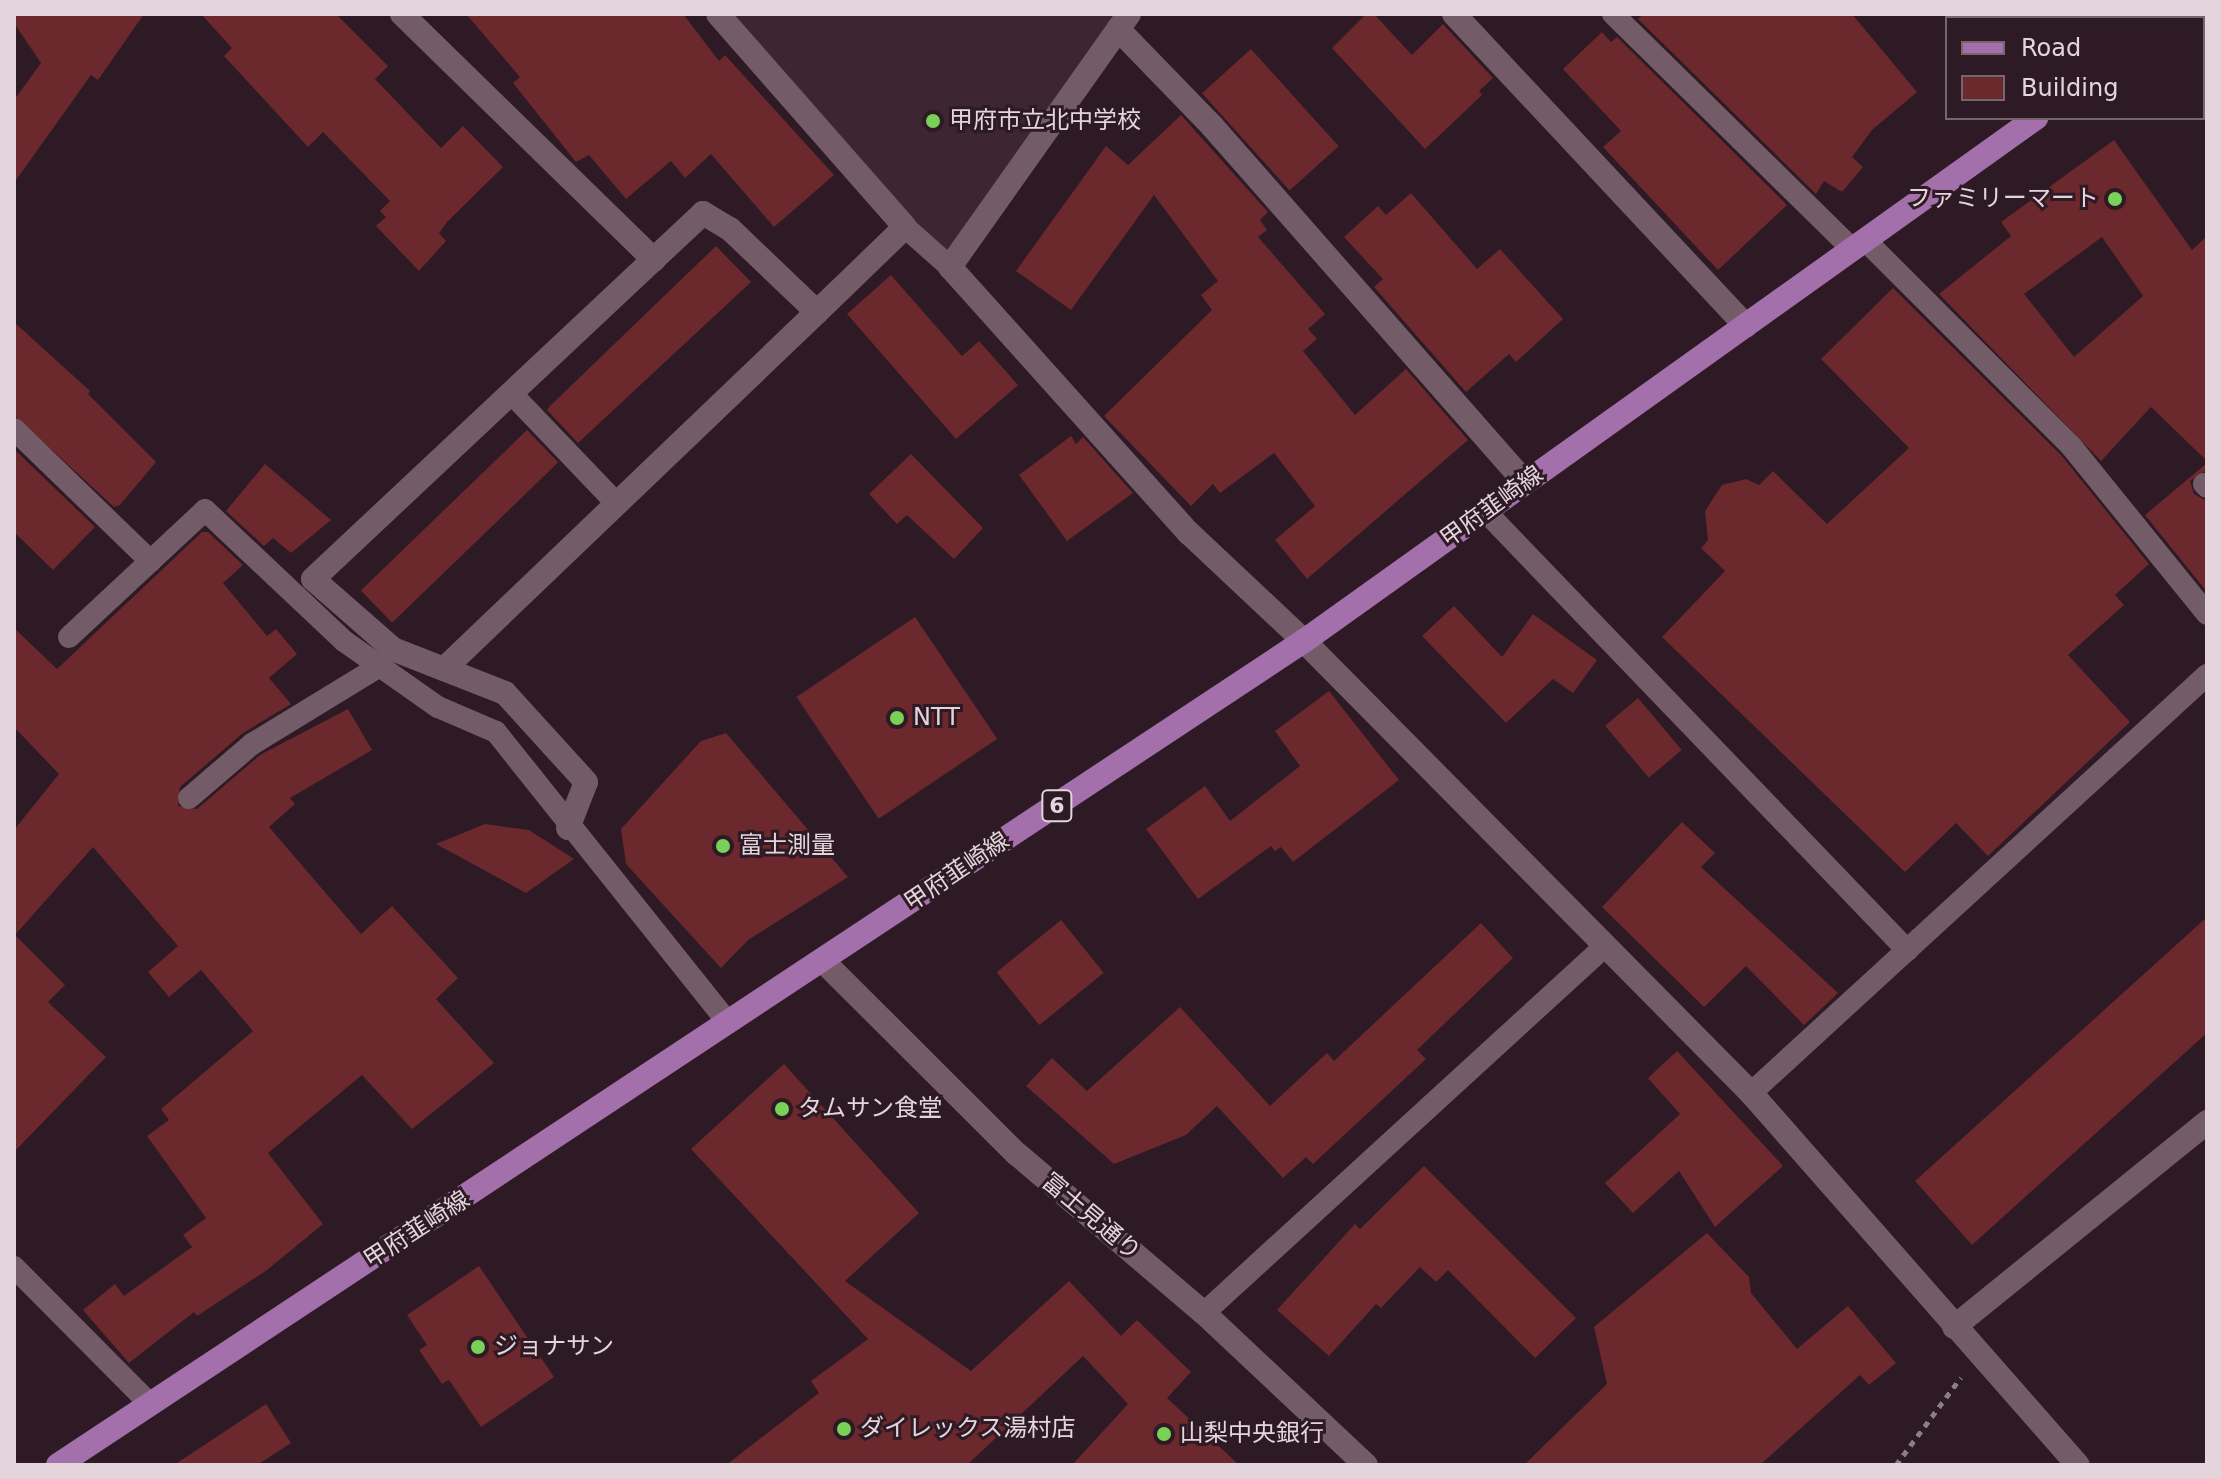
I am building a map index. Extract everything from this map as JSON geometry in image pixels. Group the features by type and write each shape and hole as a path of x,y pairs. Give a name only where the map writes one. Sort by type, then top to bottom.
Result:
{"main road":[{"name":"甲府韮崎線","path":"58,1465 1304,641 2033,120"}],"street":[{"path":"402,14 654,260"},
{"path":"444,669 905,227 718,14"},
{"path":"1454,14 1746,326"},
{"path":"1526,483 1124,22 950,267 1189,533 1304,641 1751,1093 2078,1465"},
{"path":"568,828 586,782 505,693 393,649 313,579 703,213 730,229 817,312"},
{"name":"富士見通り","path":"823,961 1017,1154 1204,1313 1366,1465"},
{"path":"1954,1327 2207,1122"}],"lane":[{"path":"1613,14 2071,446 2207,614"},
{"path":"905,227 950,267"},
{"path":"511,393 617,504"},
{"path":"14,429 150,561"},
{"path":"69,637 205,510 344,641 438,707 496,732 568,828 728,1023"},
{"path":"1486,512 1907,950"},
{"path":"189,798 252,744 380,666"},
{"path":"1751,1093 2207,675"},
{"path":"1204,1313 1604,947"},
{"path":"14,1267 150,1404"}],"path":[{"path":"1896,1465 1978,1354"}],"shaded area":[{"name":"甲府市立北中学校","path":"720,14 1130,14 950,267"}],"building":[{"path":"14,14 144,14 98,80 91,75 14,183 14,100 41,63 14,23"},
{"path":"201,14 336,14 388,66 375,79 441,148 463,126 503,167 447,222 439,233 446,241 419,271 376,226 386,217 380,211 390,201 323,132 308,147 224,56 232,48"},
{"path":"466,14 683,14 719,61 725,55 834,175 774,227 711,154 685,178 671,161 626,199 589,155 576,162 513,83 520,77"},
{"path":"1366,14 1374,14 1412,55 1443,24 1493,78 1479,91 1482,95 1425,149 1332,48"},
{"path":"1643,14 1852,14 1917,92 1872,130 1852,157 1863,167 1842,192 1824,181 1816,194 1638,19"},
{"path":"1602,32 1611,42 1617,37 1787,205 1718,270 1603,147 1621,131 1563,69"},
{"path":"1251,49 1339,146 1290,191 1202,93"},
{"path":"1181,115 1268,212 1260,220 1267,230 1258,237 1325,314 1308,329 1317,339 1303,351 1355,415 1406,369 1468,440 1307,579 1275,540 1315,506 1274,453 1220,493 1213,484 1191,506 1104,416 1212,310 1201,295 1218,281 1154,195 1071,310 1016,271 1106,146 1128,165"},
{"path":"2114,140 2192,250 2207,236 2207,461 2151,407 2101,461 1939,294 2011,236 2001,222","holes":["2102,237 2143,296 2074,357 2024,294"]},
{"path":"1411,193 1477,269 1500,249 1563,319 1516,362 1509,354 1466,392 1374,287 1383,279 1344,237 1378,206 1386,215"},
{"path":"716,246 751,282 578,443 547,410"},
{"path":"891,275 962,356 979,341 1018,385 956,439 847,314"},
{"path":"1893,288 2061,455 2149,564 2115,595 2124,605 2068,655 2130,722 1988,856 1956,823 1905,872 1662,637 1725,571 1701,548 1708,540 1705,511 1722,485 1746,479 1759,485 1773,471 1827,524 1909,448 1821,359"},
{"path":"14,322 90,391 88,394 156,462 120,505 114,507 14,415"},
{"path":"527,430 558,462 392,623 361,590"},
{"path":"1071,436 1076,444 1083,437 1133,493 1067,541 1019,475"},
{"path":"14,449 95,527 53,570 14,532"},
{"path":"911,454 983,528 954,559 907,515 897,524 869,494"},
{"path":"2207,463 2207,470 2190,481 2194,494 2207,501 2207,592 2145,515"},
{"path":"265,464 331,520 291,553 273,538 264,546 226,511"},
{"path":"202,532 208,532 243,565 223,583 267,636 276,629 297,654 269,678 291,704 243,733 180,787 178,806 197,809 260,755 348,709 372,750 290,798 295,804 269,827 361,934 392,906 458,978 436,999 494,1063 412,1129 362,1075 268,1153 323,1224 267,1270 197,1316 194,1312 129,1363 83,1310 115,1284 124,1296 192,1247 183,1235 206,1218 147,1136 169,1120 161,1109 253,1031 201,970 169,997 148,972 178,946 93,847 15,935 65,985 48,1002 106,1057 14,1152 14,830 59,774 14,727 14,628 57,669"},
{"path":"1454,606 1502,657 1533,614 1597,660 1573,693 1553,679 1506,723 1422,636"},
{"name":"NTT","path":"915,617 997,739 879,819 796,697"},
{"path":"1329,691 1399,780 1293,862 1281,847 1275,851 1271,846 1198,899 1146,829 1205,786 1230,821 1300,766 1275,731"},
{"path":"1638,698 1682,750 1649,778 1605,726"},
{"name":"富士測量","path":"726,733 848,877 748,940 721,968 626,864 621,829 701,741"},
{"path":"1682,822 1715,853 1701,867 1838,993 1804,1025 1746,966 1704,1007 1602,907"},
{"path":"485,824 529,830 574,859 526,893 436,844"},
{"path":"2207,917 2207,1033 1972,1245 1915,1181"},
{"path":"1061,920 1104,973 1039,1025 996,972"},
{"path":"1481,923 1513,958 1417,1050 1426,1059 1313,1164 1306,1157 1283,1178 1217,1106 1186,1135 1114,1164 1026,1086 1052,1058 1087,1091 1180,1007 1270,1106 1327,1053 1334,1061"},
{"path":"1677,1051 1783,1166 1715,1227 1679,1171 1633,1213 1605,1183 1680,1114 1648,1078"},
{"path":"784,1064 919,1213 845,1281 971,1371 1069,1281 1121,1336 1137,1320 1191,1372 1167,1398 1239,1465 1072,1465 1128,1404 1083,1356 967,1465 726,1465 819,1393 811,1381 868,1339 691,1149"},
{"path":"1424,1166 1576,1318 1535,1358 1448,1270 1436,1282 1420,1267 1381,1308 1376,1304 1329,1356 1277,1310 1355,1224 1360,1229"},
{"path":"1707,1233 1749,1277 1751,1293 1797,1349 1848,1306 1896,1363 1869,1385 1860,1375 1760,1465 1524,1465 1607,1384 1594,1327"},
{"name":"ジョナサン","path":"479,1266 554,1377 481,1427 449,1380 442,1384 419,1350 427,1345 407,1315"},
{"path":"266,1404 291,1443 257,1465 174,1465"}],"place":[{"name":"甲府市立北中学校","path":"933,121"},
{"name":"ファミリーマート","path":"2115,199"},
{"name":"NTT","path":"897,718"},
{"name":"富士測量","path":"723,846"},
{"name":"タムサン食堂","path":"782,1109"},
{"name":"ジョナサン","path":"478,1347"},
{"name":"ダイレックス湯村店","path":"844,1429"},
{"name":"山梨中央銀行","path":"1164,1434"}]}
